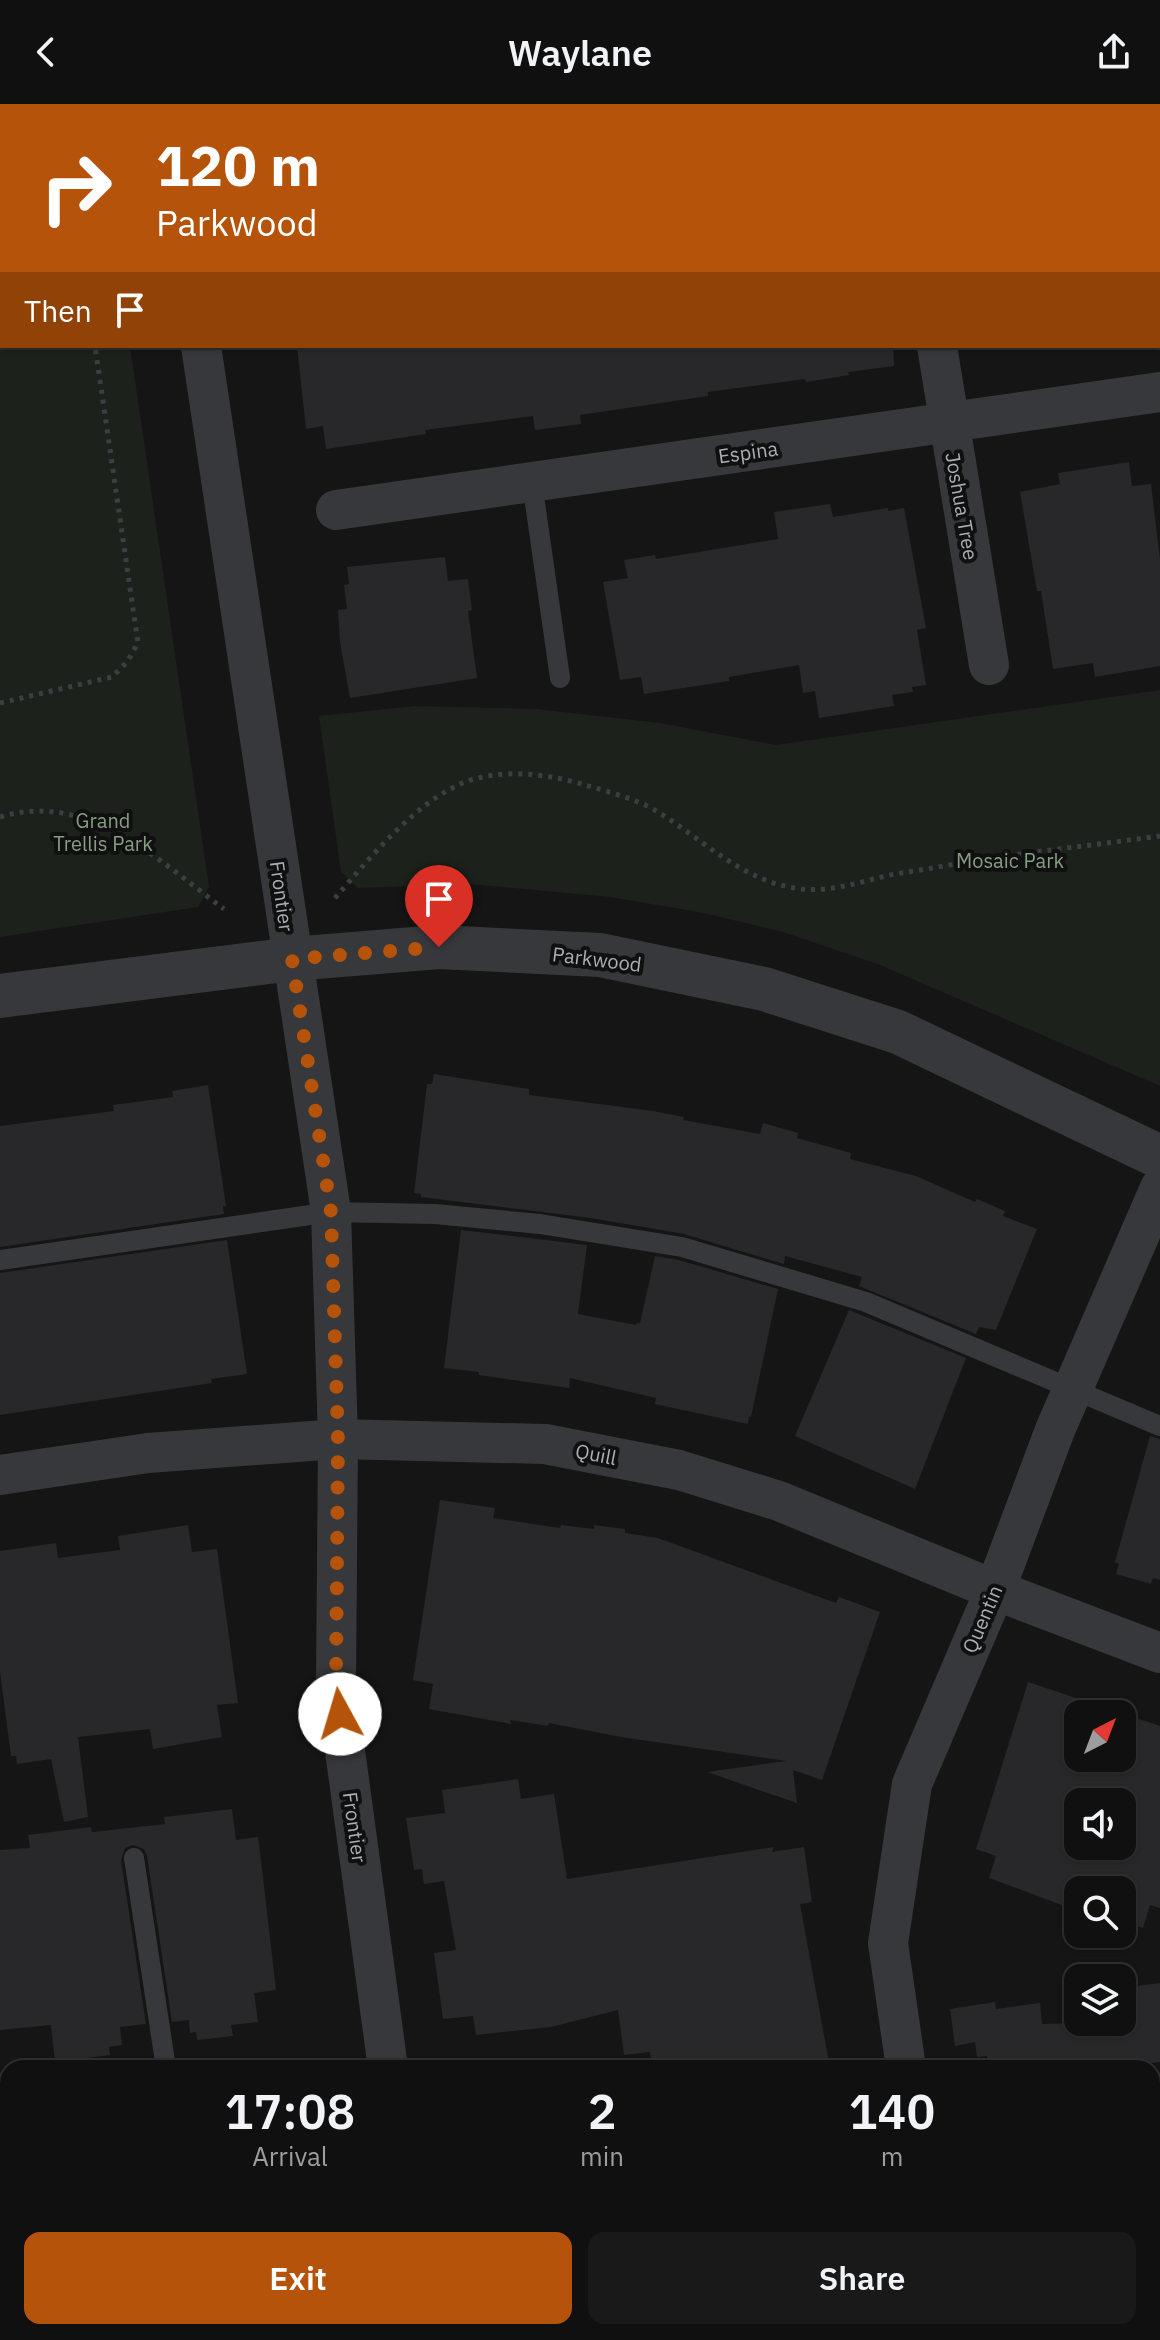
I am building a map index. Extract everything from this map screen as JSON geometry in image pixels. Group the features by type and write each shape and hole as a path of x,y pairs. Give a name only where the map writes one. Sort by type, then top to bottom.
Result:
{"street":[{"name":"Frontier","path":"201,348 331,1212 338,1439 336,1684 387,2060"},
{"name":"Joshua Tree","path":"937,348 989,665"},
{"name":"Espina","path":"336,510 1160,392"},
{"name":"Parkwood","path":"0,996 292,959 439,947 600,955 764,989 898,1032 1160,1157"},
{"name":"Quentin","path":"905,2060 888,1943 912,1784 995,1590 1072,1391 1160,1188"},
{"name":"Quill","path":"0,1475 148,1453 338,1439 545,1444 679,1470 779,1501 995,1590 1160,1653"}],"lane":[{"path":"532,482 560,678"},
{"path":"0,1260 331,1212 435,1214 540,1224 682,1247 866,1302 1160,1426"},
{"path":"134,1858 165,2060"}],"path":[{"path":"0,703 112,677 127,662 138,643 95,348"},
{"path":"335,898 383,844 421,809 466,782 508,774 558,777 611,792 656,810 722,859 756,876 800,889 849,887 945,866 1160,836"},
{"path":"0,817 18,811 54,811 88,818 123,834 224,909"}],"green space":[{"name":"Grand Trellis Park","path":"0,348 130,348 209,887 198,907 0,937"},
{"name":"Mosaic Park","path":"1160,690 1160,1086 880,965 783,932 704,913 610,897 470,884 358,888 341,872 319,716 415,706 537,709 660,723 776,745"}],"building":[{"path":"297,348 893,348 894,366 806,382 805,379 708,392 708,396 580,415 581,424 535,430 533,416 425,430 426,434 326,449 323,426 306,429"},
{"path":"1129,462 1132,486 1151,484 1160,560 1160,666 1095,677 1093,663 1053,669 1041,591 1037,591 1020,492 1060,484 1058,473"},
{"path":"830,504 833,517 904,508 926,628 917,630 926,685 912,687 913,692 892,695 894,706 819,718 815,691 803,693 799,665 729,677 729,681 644,694 641,677 620,680 603,582 628,578 624,560 655,555 656,559 778,539 774,512"},
{"path":"445,557 448,581 468,579 472,610 468,611 477,678 350,698 338,610 347,609 344,585 349,584 347,567"},
{"path":"434,1074 529,1089 529,1095 653,1111 684,1117 683,1120 760,1134 763,1123 798,1133 797,1138 851,1153 850,1159 916,1176 975,1202 977,1199 1005,1211 1003,1216 1037,1229 996,1330 979,1327 976,1334 859,1286 862,1277 785,1256 784,1264 684,1234 591,1218 421,1197 421,1194 414,1193 427,1084 432,1084"},
{"path":"208,1085 226,1206 223,1206 224,1214 0,1247 0,1126 114,1111 113,1105 173,1097 172,1091"},
{"path":"461,1230 587,1245 578,1314 636,1325 640,1323 655,1256 778,1289 748,1424 655,1404 656,1398 570,1378 569,1388 444,1368"},
{"path":"227,1240 247,1374 211,1379 212,1383 0,1415 0,1273"},
{"path":"849,1310 966,1358 915,1489 795,1436"},
{"path":"1150,1436 1160,1439 1160,1580 1153,1578 1151,1584 1116,1574 1119,1564 1115,1562"},
{"path":"440,1500 495,1508 493,1518 560,1528 561,1525 594,1529 594,1525 625,1529 625,1533 658,1538 836,1603 839,1597 880,1612 822,1780 793,1770 797,1803 707,1772 786,1761 621,1737 549,1723 548,1726 510,1720 511,1724 429,1709 433,1684 413,1680"},
{"path":"188,1525 192,1552 217,1549 238,1703 217,1705 222,1737 153,1749 150,1729 78,1737 88,1817 64,1822 51,1759 17,1764 16,1756 11,1756 0,1672 0,1551 56,1543 58,1558 120,1550 118,1536"},
{"path":"1028,1682 1082,1700 1064,1700 1064,1772 1136,1772 1136,1718 1160,1726 1160,1908 1150,1905 1143,1928 1136,1926 1136,1876 1064,1876 1064,1906 989,1878 996,1856 976,1849"},
{"path":"518,1779 521,1799 554,1794 567,1879 774,1847 772,1852 804,1847 812,1902 800,1904 829,2060 651,2060 650,2052 624,2055 618,2010 551,2027 476,2035 473,2016 443,2019 434,1953 456,1950 444,1881 424,1884 422,1869 414,1870 406,1818 445,1813 442,1790"},
{"path":"232,1809 236,1840 258,1837 276,1990 254,1993 258,2022 231,2025 233,2036 197,2040 196,2032 190,2033 189,2020 172,2022 147,1856 144,1849 133,1845 125,1848 121,1860 146,2024 120,2027 122,2045 109,2047 110,2055 71,2060 55,2060 51,2025 0,2030 0,1850 30,1848 28,1835 91,1827 92,1832 165,1824 164,1817"},
{"path":"1160,1983 1160,2060 987,2060 987,2056 977,2057 975,2042 955,2046 950,2009 995,2002 996,2009 1040,2003 1042,2024 1064,2023 1064,2036 1136,2036 1136,1986"}],"route":[{"path":"340,1714 336,1684 338,1439 331,1212 292,959 439,947"}]}
